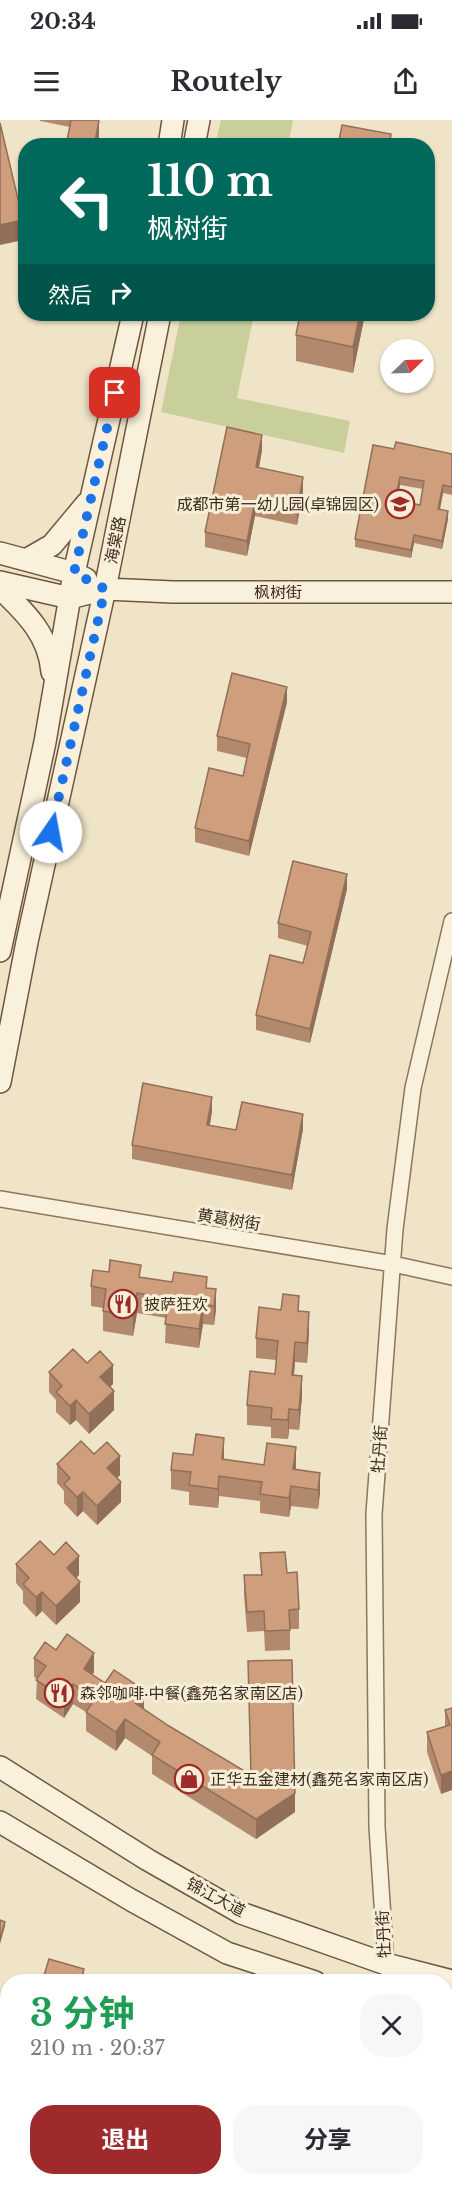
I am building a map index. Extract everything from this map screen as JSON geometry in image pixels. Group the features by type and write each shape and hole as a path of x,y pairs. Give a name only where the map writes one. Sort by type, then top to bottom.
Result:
{"main road":[{"path":"170,138 173,120"},
{"path":"196,138 199,120"},
{"name":"海棠路","path":"0,951 53,696 74,573 131,321"},
{"name":"海棠路","path":"0,1083 27,942 105,589 159,321"},
{"path":"26,560 52,545 91,498"},
{"name":"枫树街","path":"0,554 74,573 105,589"},
{"name":"枫树街","path":"0,582 70,598 105,589 173,592 452,592"},
{"path":"0,588 44,638 50,653 53,696"},
{"name":"锦江大道","path":"0,1767 148,1860 242,1913 383,1973"},
{"path":"0,1822 227,1953 291,1974"}],"street":[{"name":"牡丹街","path":"383,1973 377,1827 374,1514 393,1264 413,1088 452,921"},
{"name":"黄葛树街","path":"0,1199 393,1264 452,1277"}],"green space":[{"path":"221,120 293,120 289,138 217,138"},
{"path":"180,321 253,321 237,398 350,421 344,453 161,412"}],"building":[{"path":"71,120 99,121 96,138 68,138"},
{"path":"0,123 18,199 18,221 0,225"},
{"path":"342,125 391,134 390,138 340,138"},
{"path":"299,321 359,321 353,347 296,335"},
{"path":"227,427 262,435 256,467 303,477 297,510 255,501 247,541 205,532"},
{"path":"396,442 452,454 452,487 443,485 438,509 448,511 442,541 414,535 411,550 355,539 373,445 394,449","holes":["400,477 424,481 420,505 395,500"]},
{"path":"232,673 287,687 249,841 195,828 209,768 243,776 250,744 217,736"},
{"path":"293,861 347,874 310,1029 256,1015 270,955 303,963 311,932 278,923"},
{"path":"143,1083 212,1097 207,1125 236,1130 242,1102 303,1114 292,1175 132,1145"},
{"path":"110,1260 141,1265 139,1277 172,1282 174,1272 207,1277 206,1288 216,1289 214,1306 203,1304 199,1329 165,1324 169,1299 137,1293 133,1316 103,1311 106,1289 91,1286 93,1270 109,1272"},
{"path":"283,1294 299,1296 298,1311 309,1312 307,1343 295,1342 292,1375 302,1376 299,1410 289,1409 288,1420 271,1419 272,1408 247,1405 250,1371 275,1374 278,1341 256,1338 259,1307 281,1310"},
{"path":"73,1349 87,1363 100,1351 113,1365 100,1377 114,1391 89,1414 76,1400 70,1406 56,1392 62,1386 49,1372"},
{"path":"196,1434 224,1438 222,1459 264,1465 267,1443 296,1447 293,1469 320,1473 318,1490 291,1486 289,1498 260,1494 262,1482 219,1476 218,1489 189,1485 191,1472 171,1470 173,1453 193,1455"},
{"path":"81,1441 94,1454 107,1442 120,1456 107,1468 121,1482 97,1506 83,1492 77,1497 64,1484 70,1478 57,1464"},
{"path":"40,1541 54,1555 66,1542 79,1556 67,1568 80,1582 56,1606 42,1592 36,1597 23,1584 29,1578 16,1564"},
{"path":"285,1552 287,1573 297,1572 299,1609 289,1610 290,1630 265,1631 264,1611 247,1612 244,1575 262,1575 260,1553"},
{"path":"67,1634 94,1653 84,1669 105,1683 114,1670 144,1690 135,1703 251,1775 248,1661 292,1660 295,1793 256,1819 152,1755 160,1742 125,1719 116,1732 86,1712 95,1699 73,1684 64,1698 36,1680 46,1666 34,1658 45,1642 56,1650"},
{"path":"452,1708 452,1771 441,1775 427,1732 450,1725 445,1710"},
{"path":"0,1920 5,1922 0,1939"},
{"path":"49,1959 84,1969 83,1974 44,1974"}],"place":[{"name":"成都市第一幼儿园(卓锦园区)","path":"400,504"},
{"name":"披萨狂欢","path":"123,1304"},
{"name":"森邻咖啡·中餐(鑫苑名家南区店)","path":"59,1693"},
{"name":"正华五金建材(鑫苑名家南区店)","path":"189,1779"}],"route":[{"path":"51,832 105,589 74,573 115,393"}]}
